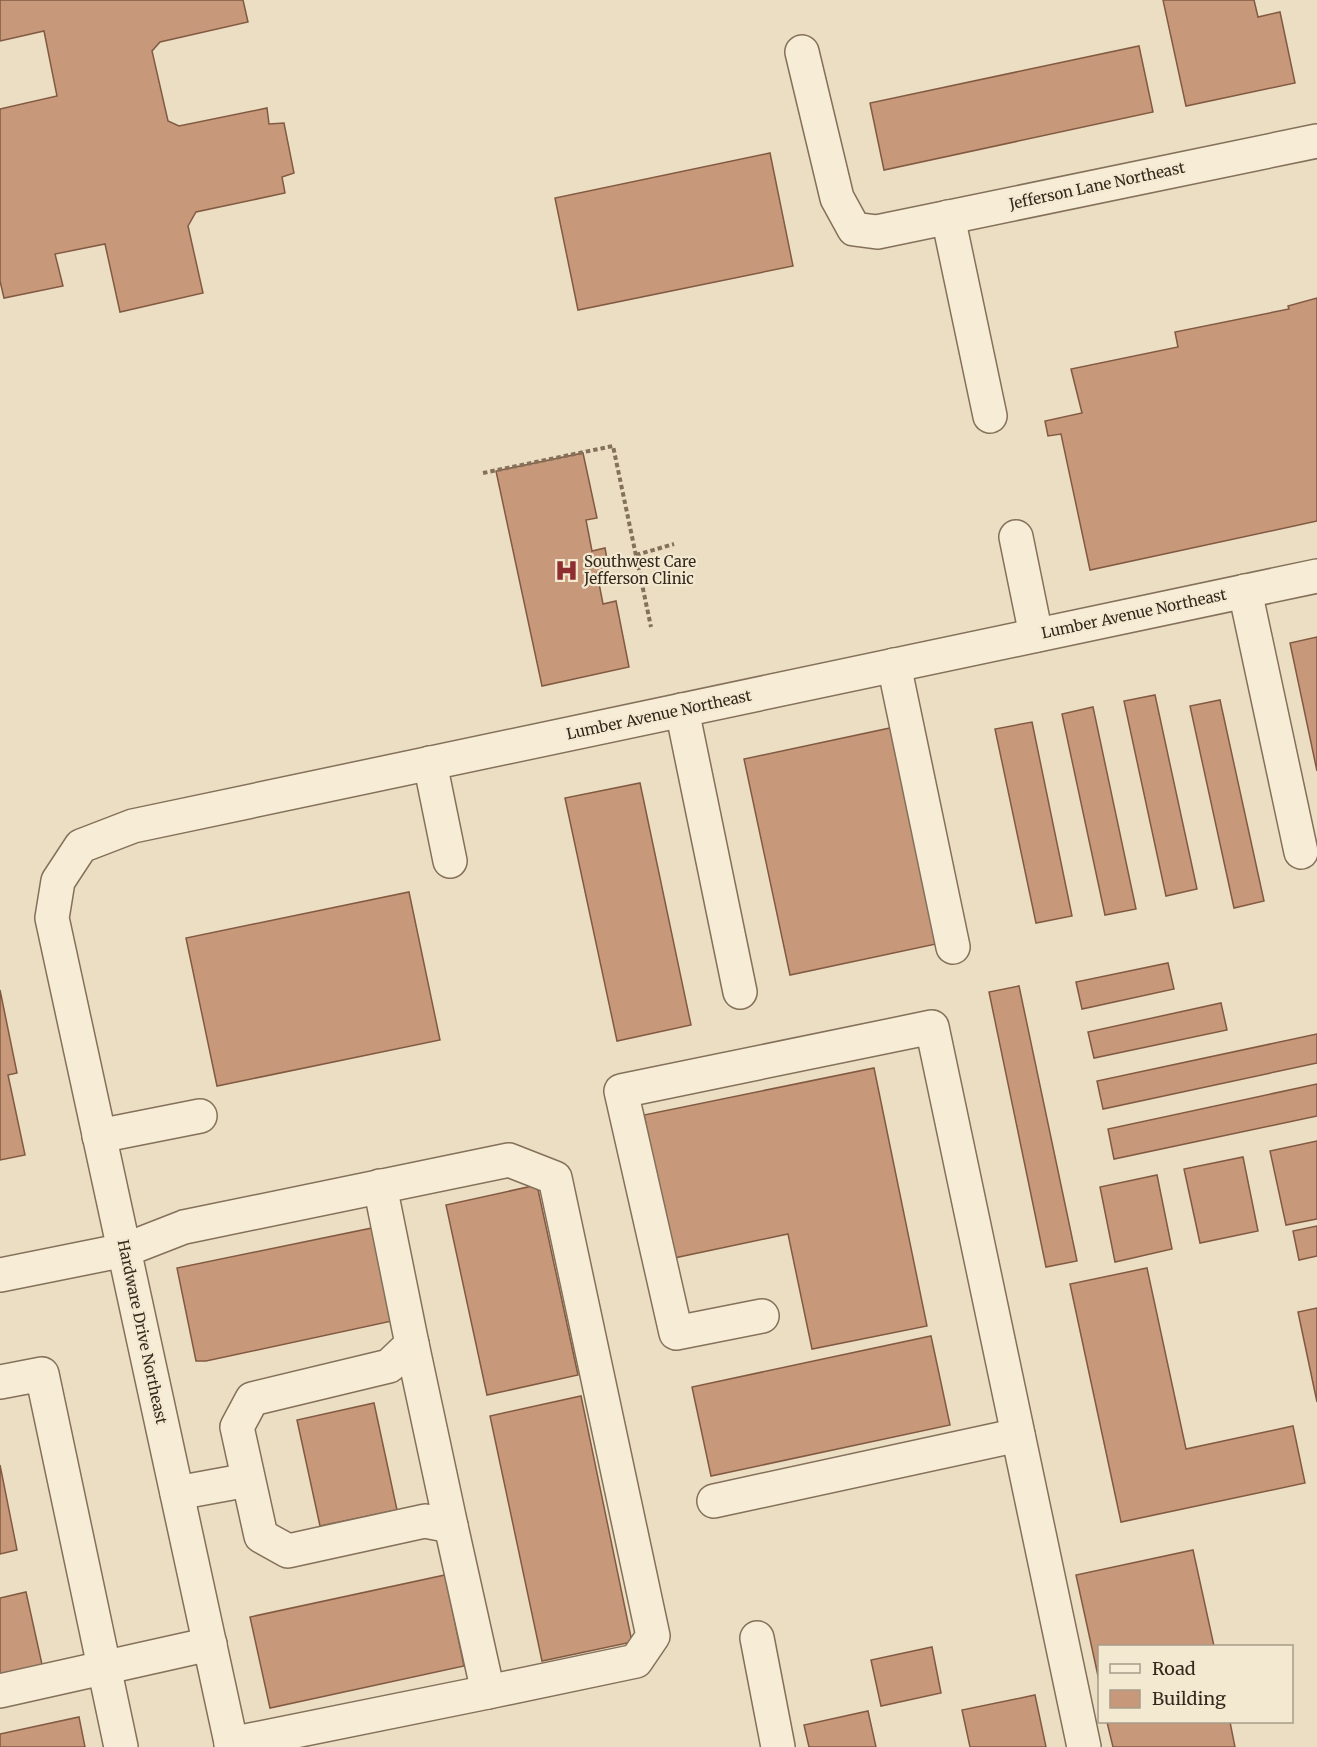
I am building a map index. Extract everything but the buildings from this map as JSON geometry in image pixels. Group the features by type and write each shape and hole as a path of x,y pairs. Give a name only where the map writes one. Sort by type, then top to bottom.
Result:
{"street":[{"name":"Jefferson Lane Northeast","path":"801,52 837,198 854,229 877,232 1317,141"},
{"path":"948,217 990,416"},
{"path":"1016,537 1036,635"},
{"name":"Lumber Avenue Northeast","path":"52,918 58,881 81,846 133,826 1317,576"},
{"path":"1245,591 1301,852"},
{"path":"894,665 953,947"},
{"path":"682,710 740,992"},
{"path":"430,763 450,861"},
{"name":"Hardware Drive Northeast","path":"52,918 231,1745"},
{"path":"762,1316 676,1333 621,1091 932,1027 1084,1747"},
{"path":"99,1136 200,1116"},
{"path":"0,1275 125,1250 184,1227 509,1160 555,1178 653,1636 636,1660 231,1745"},
{"path":"380,1186 488,1692"},
{"path":"412,1344 389,1366 252,1399 237,1427 248,1480 261,1536 288,1551 425,1521 452,1526"},
{"path":"0,1382 42,1374 121,1747"},
{"path":"714,1501 1018,1436"},
{"path":"177,1493 248,1480"},
{"path":"757,1638 778,1747"},
{"path":"0,1691 210,1644"}],"path":[{"path":"483,473 613,446 651,627"},
{"path":"636,555 674,544"}],"place":[{"name":"Southwest Care Jefferson Clinic","path":"566,571"}]}
